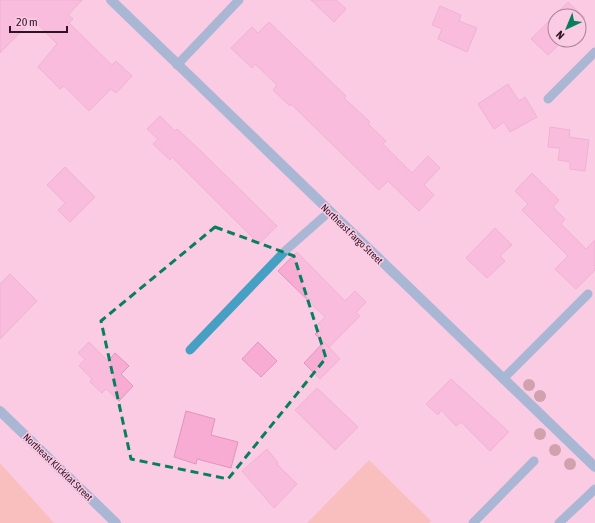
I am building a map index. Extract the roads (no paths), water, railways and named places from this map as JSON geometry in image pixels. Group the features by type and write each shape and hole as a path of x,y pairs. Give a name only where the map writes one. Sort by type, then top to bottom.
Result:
{"street":[{"name":"Northeast Fargo Street","path":"111,0 595,467"},
{"name":"Northeast Klickitat Street","path":"0,411 116,523"}],"lane":[{"path":"177,65 239,0"},
{"path":"548,99 595,52"},
{"path":"190,350 286,250 329,212"},
{"path":"503,379 588,294"},
{"path":"473,523 534,461"},
{"path":"558,523 595,489"}]}
